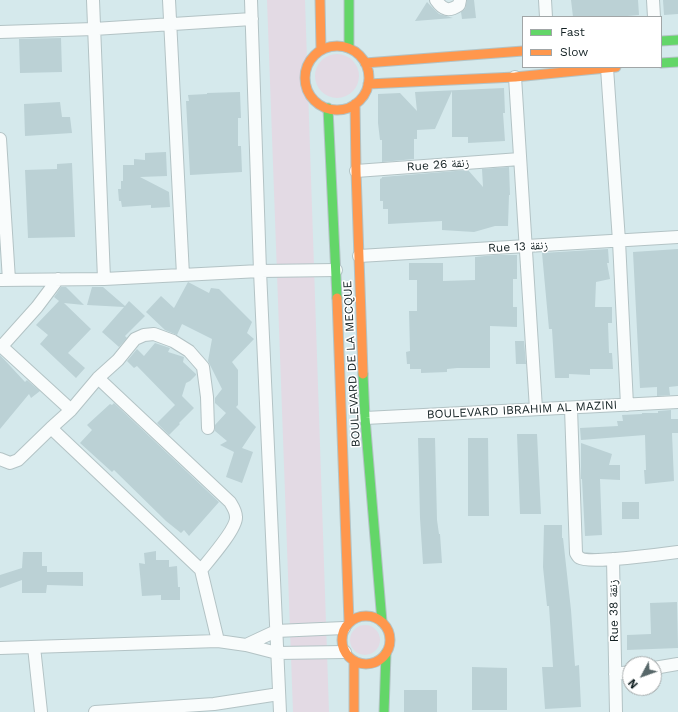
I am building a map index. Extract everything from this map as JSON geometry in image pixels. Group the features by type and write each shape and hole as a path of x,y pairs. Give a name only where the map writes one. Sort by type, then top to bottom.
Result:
{"main road":[{"path":"320,0 321,50"},
{"path":"349,0 350,48"},
{"path":"662,41 678,40"},
{"path":"335,46 350,48 361,57 365,63 368,84 365,92 355,104 346,108 337,110 318,104 311,96 306,86 305,76 307,65 313,56 321,50 335,46"},
{"path":"365,63 522,51"},
{"path":"662,63 678,62"},
{"path":"368,84 515,76 600,68"},
{"name":"BOULEVARD DE LA MECQUE","path":"355,104 356,171 366,418 382,622"},
{"name":"BOULEVARD DE LA MECQUE","path":"328,108 336,270 347,625"},
{"path":"369,616 382,622 389,633 389,646 386,653 382,658 368,664 361,664 354,661 345,652 342,644 342,636 347,625 355,618 369,616"},
{"path":"384,712 386,653"},
{"path":"354,661 354,712"}],"street":[{"path":"93,0 104,279"},
{"path":"169,0 183,275"},
{"path":"251,0 260,271 280,712"},
{"path":"436,0 440,6 446,9 454,8 459,5 460,0"},
{"path":"545,0 546,16"},
{"path":"653,0 654,16"},
{"path":"0,32 94,29 252,19"},
{"path":"611,68 627,405"},
{"path":"515,76 536,409"},
{"path":"0,139 4,280 104,279 260,271 336,270"},
{"name":"Rue 26 زنقة","path":"356,171 520,159"},
{"name":"Rue 13 زنقة","path":"359,256 678,237"},
{"path":"58,279 37,307 1,345 71,410"},
{"path":"0,459 10,463 18,460 71,410 98,378 118,360 136,339 144,335 154,334 173,341 188,351 203,367 207,397 208,428"},
{"path":"98,378 230,502 235,510 237,518 234,527 202,570"},
{"name":"BOULEVARD IBRAHIM AL MAZINI","path":"366,418 678,402"},
{"path":"571,408 576,553 580,558 585,560 613,559 678,552"},
{"path":"51,428 202,570 218,641"},
{"name":"Rue 38 زنقة","path":"613,559 616,712"},
{"path":"246,645 276,632 347,625"},
{"path":"0,648 218,641 246,645 277,653 345,652"},
{"path":"34,647 41,712"},
{"path":"662,667 678,664"},
{"path":"615,674 622,673"},
{"path":"95,712 214,704 279,694"}],"shaded area":[{"path":"267,0 305,0 329,712 293,712"},
{"path":"333,54 341,54 346,55 353,60 358,67 358,85 353,92 346,97 333,98 325,95 318,88 315,80 315,72 318,64 325,57"},
{"path":"365,625 376,629 380,640 376,651 365,655 354,651 350,640 354,629"}],"building":[{"path":"467,0 474,0 476,18 462,19 461,12 465,9"},
{"path":"571,0 638,0 639,15 573,16"},
{"path":"663,0 678,0 678,14 664,15"},
{"path":"427,2 439,14 453,18 415,21"},
{"path":"61,38 62,72 20,73 19,39"},
{"path":"504,88 505,113 503,113 505,141 468,143 468,137 452,137 452,91 435,129 417,130 417,139 414,139 414,159 382,162 382,140 380,140 378,123 378,94 400,93 417,111 415,92"},
{"path":"240,92 241,118 238,118 238,146 241,146 242,172 190,175 186,101 189,101 188,95"},
{"path":"60,102 62,117 70,117 72,133 25,136 24,104"},
{"path":"166,152 167,176 140,177 169,192 170,207 151,208 151,205 122,207 121,201 119,201 118,189 121,189 121,181 123,181 123,165 134,165 134,159 145,160 145,153"},
{"path":"72,163 75,237 28,238 25,170 57,169 57,164"},
{"path":"509,167 510,195 508,226 495,226 474,232 442,230 442,221 388,224 388,209 383,209 383,201 380,201 380,179 382,177 468,170 483,187 482,169"},
{"path":"608,249 609,263 607,263 610,279 596,282 595,307 612,307 612,323 608,323 609,353 612,353 613,369 590,369 590,375 569,374 569,378 555,378 552,329 549,329 542,253"},
{"path":"678,249 678,386 669,387 670,395 657,396 657,387 640,388 633,252"},
{"path":"517,255 517,279 513,279 513,307 517,307 517,327 490,326 490,368 457,368 447,369 447,372 421,373 421,369 410,369 410,364 407,364 406,352 410,351 409,311 417,311 417,280 409,280 409,263 443,263 443,281 475,280 475,257"},
{"path":"188,282 209,293 211,288 219,289 252,322 247,333 254,339 232,362 238,370 238,405 236,407 256,427 242,448 253,452 242,483 226,477 234,452 220,445 227,441 215,431 215,425 226,413 215,403 215,398 222,389 208,361 212,339 182,324 177,335 165,330 146,312 161,296 174,308"},
{"path":"61,287 66,287 84,305 64,303 91,329 68,353 85,368 76,378 40,344 48,335 36,325 59,301 54,297"},
{"path":"92,287 103,287 125,306 129,301 145,316 125,336 127,338 119,347 102,332 124,307 87,305"},
{"path":"515,341 524,341 526,364 516,364"},
{"path":"155,343 170,348 168,352 184,357 183,362 196,374 186,383 182,396 194,408 169,435 157,423 175,405 137,366 134,368 127,361 137,349 144,356"},
{"path":"0,355 25,382 27,380 40,391 31,398 29,394 0,429"},
{"path":"114,403 219,502 189,536 184,530 181,533 166,521 114,470 112,472 80,443 92,430 87,425 110,404 112,405"},
{"path":"671,410 671,419 678,419 678,433 672,433 674,481 645,484 645,435 581,440 580,428 618,426 617,421 623,421 622,415 658,413 658,411"},
{"path":"517,434 537,434 541,514 520,514"},
{"path":"418,438 435,438 437,520 440,534 442,563 423,564"},
{"path":"468,438 488,438 489,516 468,516"},
{"path":"581,443 612,454 609,465 620,465 620,480 600,479 602,535 585,536 581,479"},
{"path":"622,502 639,502 639,519 622,519"},
{"path":"544,525 562,525 575,666 579,665 581,707 545,709 542,667 553,667 549,606 547,606 543,567"},
{"path":"156,551 156,560 169,560 169,567 177,566 180,600 161,600 161,595 142,596 139,563 145,564 144,553"},
{"path":"23,552 42,552 42,566 47,566 47,572 83,572 83,586 47,585 46,593 22,593 22,580 0,588 0,575 22,568"},
{"path":"677,602 678,648 627,650 627,635 651,634 650,603"},
{"path":"472,667 507,668 507,710 472,710"},
{"path":"404,690 437,690 437,712 404,712"}],"traffic: fast":[{"path":"349,0 349,48"},
{"path":"662,41 678,40"},
{"path":"662,63 678,62"},
{"path":"328,108 337,298"},
{"path":"363,374 365,418 382,622"},
{"path":"384,712 386,653"}],"traffic: slow":[{"path":"320,0 321,50"},
{"path":"337,46 355,52 363,60 369,78 363,96 355,104 337,110 319,104 311,96 305,78 311,60 319,52 337,46"},
{"path":"365,63 522,51"},
{"path":"368,84 515,77 606,68"},
{"path":"355,104 363,374"},
{"path":"337,298 349,622"},
{"path":"361,616 371,616 383,623 390,635 390,640 390,645 383,657 371,664 361,664 353,660 346,653 342,645 342,635 346,627 353,620 361,616"},
{"path":"354,661 354,712"}]}
